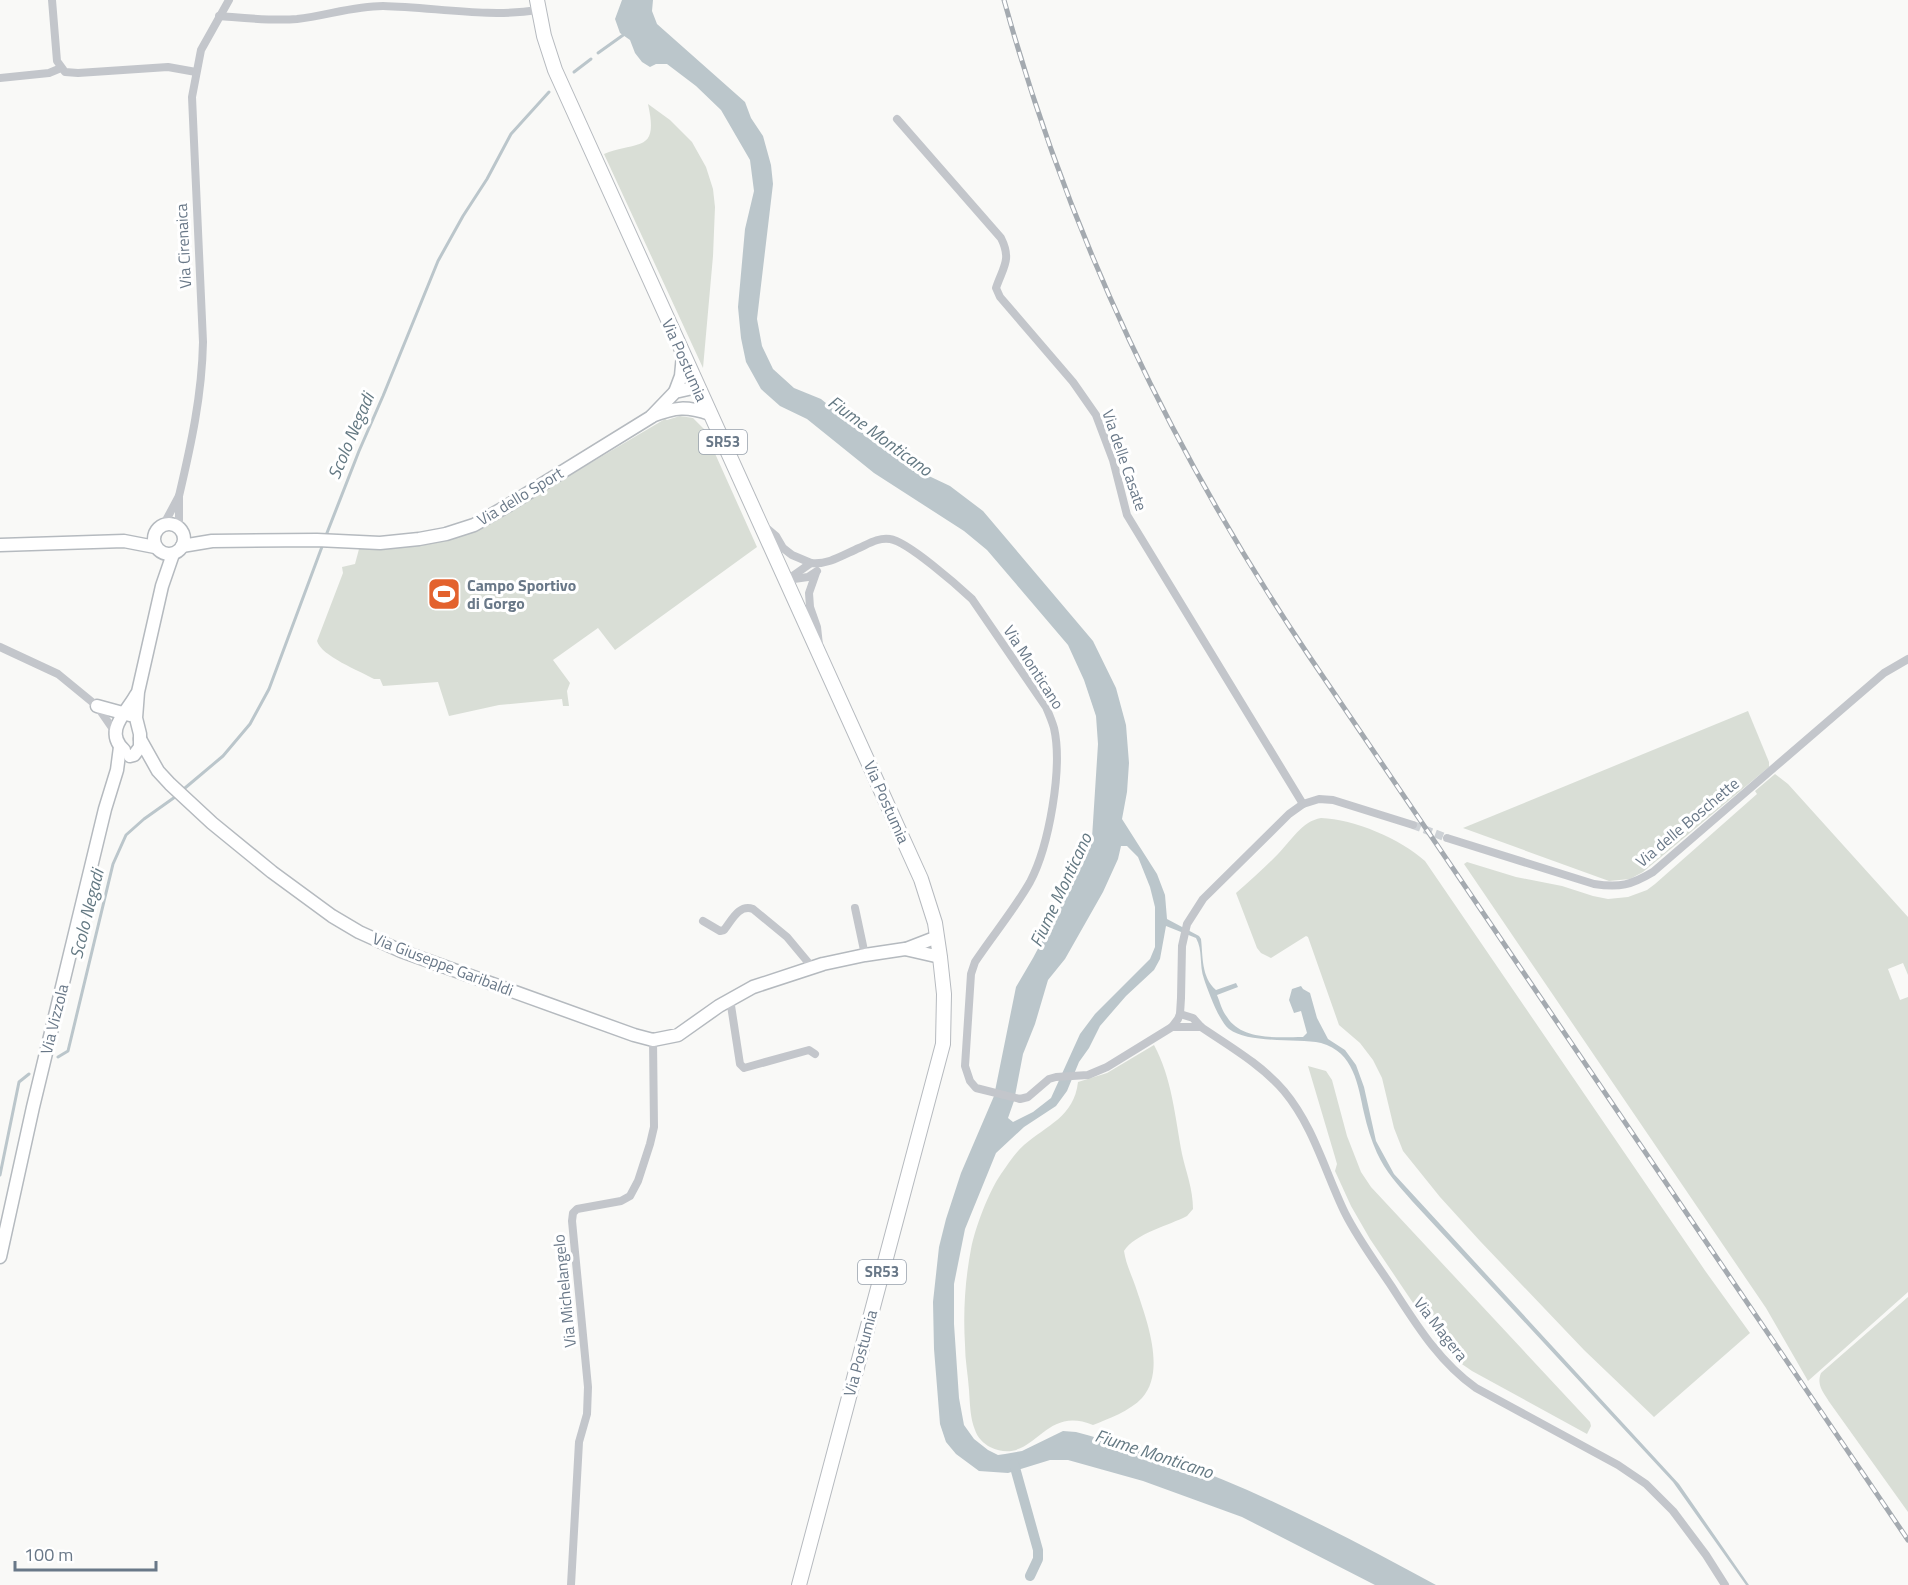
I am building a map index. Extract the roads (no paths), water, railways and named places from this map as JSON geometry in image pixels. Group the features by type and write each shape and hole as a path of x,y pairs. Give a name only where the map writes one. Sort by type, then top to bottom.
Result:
{"main road":[{"name":"Via Postumia","path":"537,5 555,70 921,879 939,946 945,994 943,1044 799,1585"}],"street":[{"path":"52,0 57,61 65,72 168,67 196,72"},
{"name":"Via Cirenaica","path":"181,530 179,496 203,373 192,97 201,50 230,0"},
{"path":"219,16 290,19 381,6 476,12 537,5"},
{"path":"0,78 49,73 62,68"},
{"name":"Via delle Casate","path":"897,119 1001,238 1007,250 1007,258 996,288 1000,297 1073,382 1096,415 1113,460 1127,515 1303,804"},
{"path":"675,392 681,376 683,355"},
{"path":"675,392 698,388"},
{"path":"673,410 698,388"},
{"name":"Via dello Sport","path":"178,550 212,541 317,540 380,543 446,534 474,525 651,417 675,392"},
{"path":"651,417 688,407 710,414"},
{"name":"Via Cirenaica","path":"160,527 179,496"},
{"path":"760,522 776,536 783,548 792,555 811,563"},
{"path":"124,541 174,524 181,530 184,542 162,586 131,716 140,739 158,771"},
{"path":"160,527 153,538 158,549 162,586"},
{"name":"Via dello Sport","path":"181,530 212,541"},
{"name":"Via Monticano","path":"811,563 823,564 883,538 895,540 927,561 972,599 1046,707 1054,727 1056,752 1054,791 1049,827 1042,852 1030,882 975,962 970,974 965,1066 973,1086 1020,1099 1028,1097 1049,1079 1088,1075 1107,1067 1172,1026"},
{"path":"0,545 124,541 158,549 178,550"},
{"path":"787,580 811,563"},
{"path":"820,654 809,592 816,573 823,564"},
{"path":"787,580 808,577 816,573"},
{"path":"0,647 57,674 97,706 119,741 132,755 158,771"},
{"name":"Via delle Boschette","path":"1448,838 1594,884 1610,887 1627,885 1653,872 1878,678 1908,659"},
{"path":"97,706 131,716"},
{"name":"Via Vizzola","path":"0,1257 2,1235 38,1084 105,809 117,770 119,741 117,724 121,715 131,716"},
{"path":"132,755 140,747 140,739"},
{"name":"Via Vizzola","path":"117,770 132,755"},
{"name":"Via Giuseppe Garibaldi","path":"158,771 212,824 272,872 359,932 401,951 653,1040"},
{"path":"1172,1026 1180,1014 1182,946 1187,924 1203,899 1289,814 1303,804 1319,799 1333,800 1413,825"},
{"path":"703,921 720,931 724,930 741,908 746,906 753,909 787,938 813,967"},
{"path":"855,908 865,955"},
{"path":"653,1040 678,1035 730,999 753,987 813,967 865,955 939,946"},
{"path":"905,949 939,946"},
{"name":"Via Magera","path":"1181,998 1201,1027 1262,1070 1286,1093 1304,1120 1318,1148 1346,1214 1439,1356 1476,1388 1618,1465 1646,1484 1673,1511 1725,1585"},
{"path":"730,999 740,1064 744,1068 809,1050 815,1054"},
{"path":"1180,1014 1193,1018"},
{"path":"1172,1026 1201,1027"},
{"name":"Via Michelangelo","path":"571,1585 579,1442 587,1414 588,1387 573,1213 577,1209 621,1201 630,1196 638,1180 654,1127 653,1040"}],"waterway":[{"name":"Scolo Negadi","path":"598,53 626,33"},
{"name":"Scolo Negadi","path":"574,72 591,59"},
{"name":"Scolo Negadi","path":"325,538 438,261 511,134 549,92"},
{"name":"Scolo Negadi","path":"185,788 223,756 250,724 269,689 323,544"},
{"name":"Scolo Negadi","path":"58,1057 68,1051 113,864 126,835 175,797"},
{"name":"Scolo Negadi","path":"0,1175 19,1082 29,1074"},
{"path":"1014,1464 1038,1550 1038,1559 1030,1576"}],"tunnel":[{"path":"1413,825 1447,838"}],"railway":[{"path":"1004,0 1030,88 1093,258 1169,421 1212,500 1259,579 1309,656 1908,1540"}],"place":[{"name":"Campo Sportivo di Gorgo","path":"444,594"}],"water label":[{"name":"Fiume Monticano","path":"880,436"},
{"name":"Fiume Monticano","path":"1061,890"},
{"name":"Fiume Monticano","path":"1154,1454"}]}
